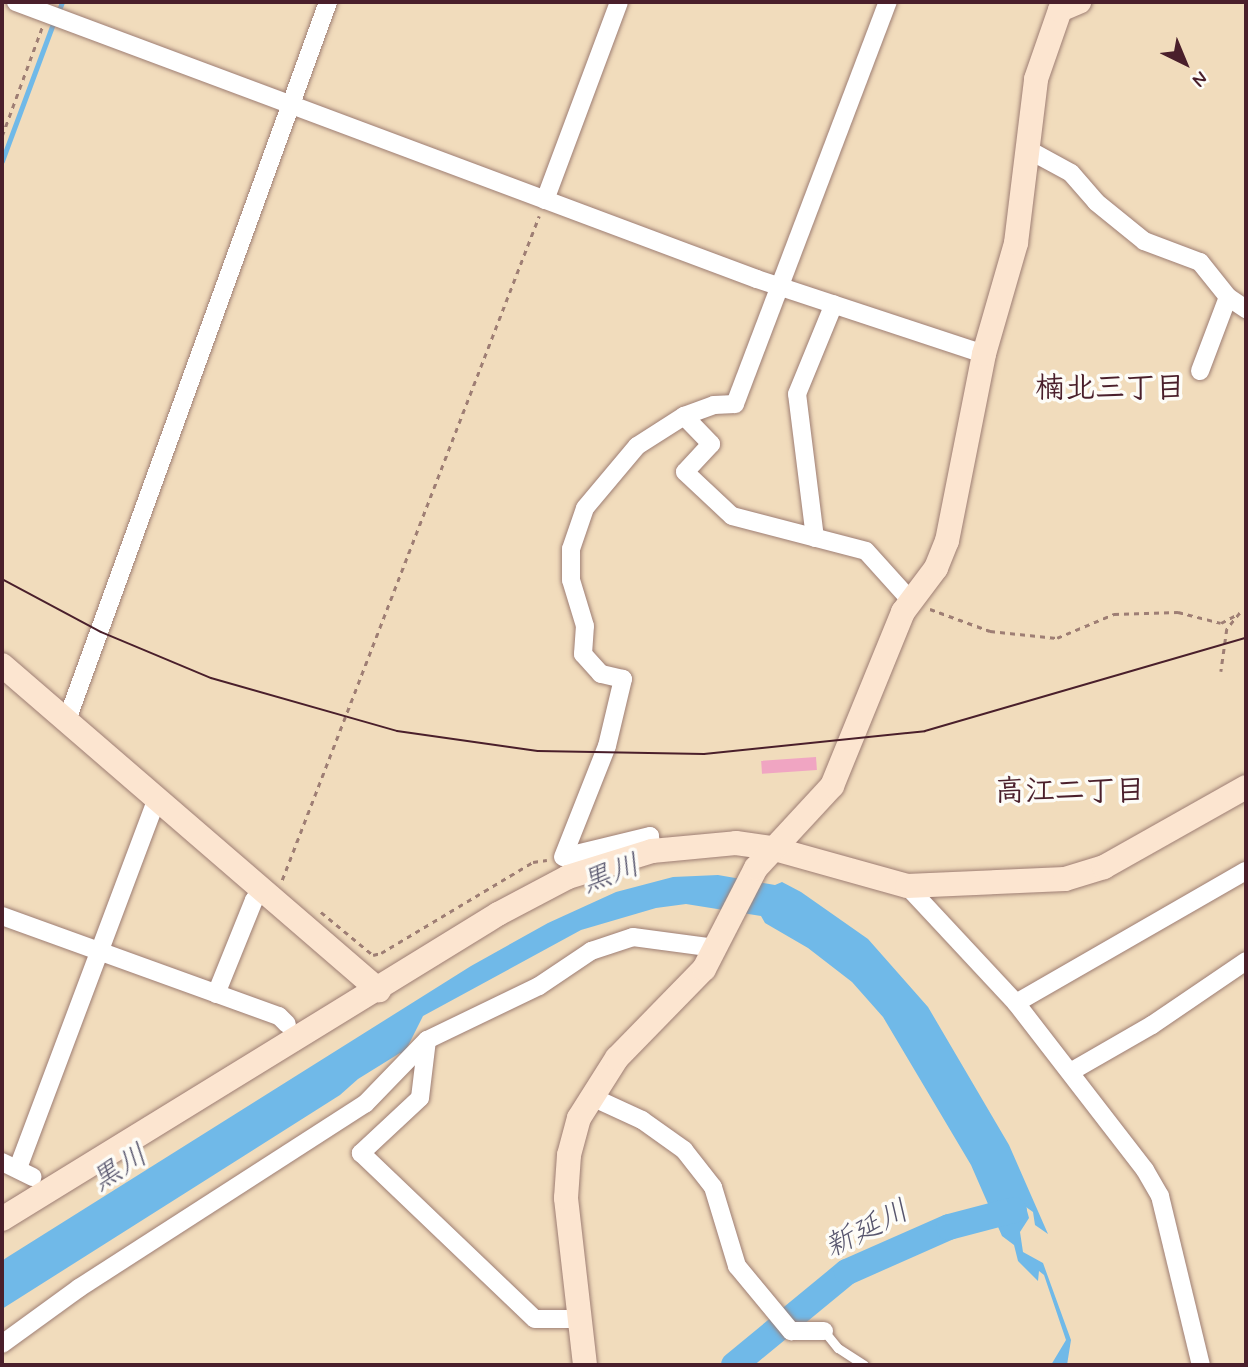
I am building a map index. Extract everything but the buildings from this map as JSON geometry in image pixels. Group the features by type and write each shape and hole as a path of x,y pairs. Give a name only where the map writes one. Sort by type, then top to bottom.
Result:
{"street":[{"path":"16,2 50,8 545,200 782,287 984,354"},
{"path":"67,720 328,2"},
{"path":"545,200 619,2"},
{"path":"563,857 607,746 624,679 601,674 583,654 585,626 571,580 571,549 584,508 606,477 637,446 684,416 714,405 735,404 782,287 888,2"},
{"path":"585,1365 577,1319 566,1198 569,1155 579,1118 617,1058 687,990 719,941 755,868 771,848 818,806 832,786 872,680 911,601 936,568 947,541 984,354 1016,243 1036,79 1067,4"},
{"path":"1027,149 1071,173 1096,202 1144,241 1200,262 1228,298 1246,309"},
{"path":"1200,371 1228,298"},
{"path":"815,538 797,394 834,304"},
{"path":"684,416 711,444 685,472 732,516 866,551 911,601"},
{"path":"2,665 157,799 273,881 379,990"},
{"path":"2,1219 379,990 498,914 568,877 652,851 736,843 771,848 907,886 1065,879 1104,867 1246,788"},
{"path":"17,1169 157,799"},
{"path":"563,857 650,836 652,851"},
{"path":"1016,1003 1246,871"},
{"path":"216,994 254,900 273,881"},
{"path":"907,886 1016,1003 1072,1071 1160,1196 1201,1365"},
{"path":"2,916 279,1016 287,1024"},
{"path":"2,1344 79,1288 365,1104 427,1040 539,986 591,951 633,937 719,941"},
{"path":"1072,1071 1152,1025 1246,961"},
{"path":"427,1040 420,1098 361,1153 535,1319 577,1319"},
{"path":"592,1097 642,1120 684,1150 713,1187 737,1266 792,1331 824,1331"}],"lane":[{"path":"824,1331 838,1348 864,1365"}],"path":[{"path":"2,136 50,8"},
{"path":"292,888 273,881 545,200"},
{"path":"911,601 990,631 1058,638 1114,614 1178,612 1221,623 1240,613 1227,629 1221,672"},
{"path":"312,905 373,955 381,953 533,862 563,857"}],"water":[{"path":"718,875 775,885 782,882 801,892 868,939 928,1007 1009,1145 1048,1234 1035,1225 1033,1212 1026,1207 1029,1218 1020,1232 1023,1252 1043,1263 1071,1340 1067,1365 1051,1365 1066,1340 1044,1275 1039,1271 1038,1281 1018,1261 1014,1245 1002,1236 971,1165 883,1017 852,982 808,948 765,923 761,916 686,904 656,908 581,930 423,1016 403,1056 400,1053 358,1079 340,1095 2,1309 2,1261 6,1258 471,966 548,923 616,892 673,877"}],"waterway":[{"path":"58,13 62,2"},
{"path":"2,161 54,21"},
{"name":"新延川","path":"734,1365 847,1272 949,1227 1014,1210"}],"tram line":[{"path":"2,579 101,632 211,678 397,731 538,751 704,754 925,731 1246,638"}],"district":[{"name":"楠北三丁目","path":"1110,389"},
{"name":"高江二丁目","path":"1070,792"}],"water label":[{"name":"黒川","path":"611,875"},
{"name":"黒川","path":"120,1169"}]}
